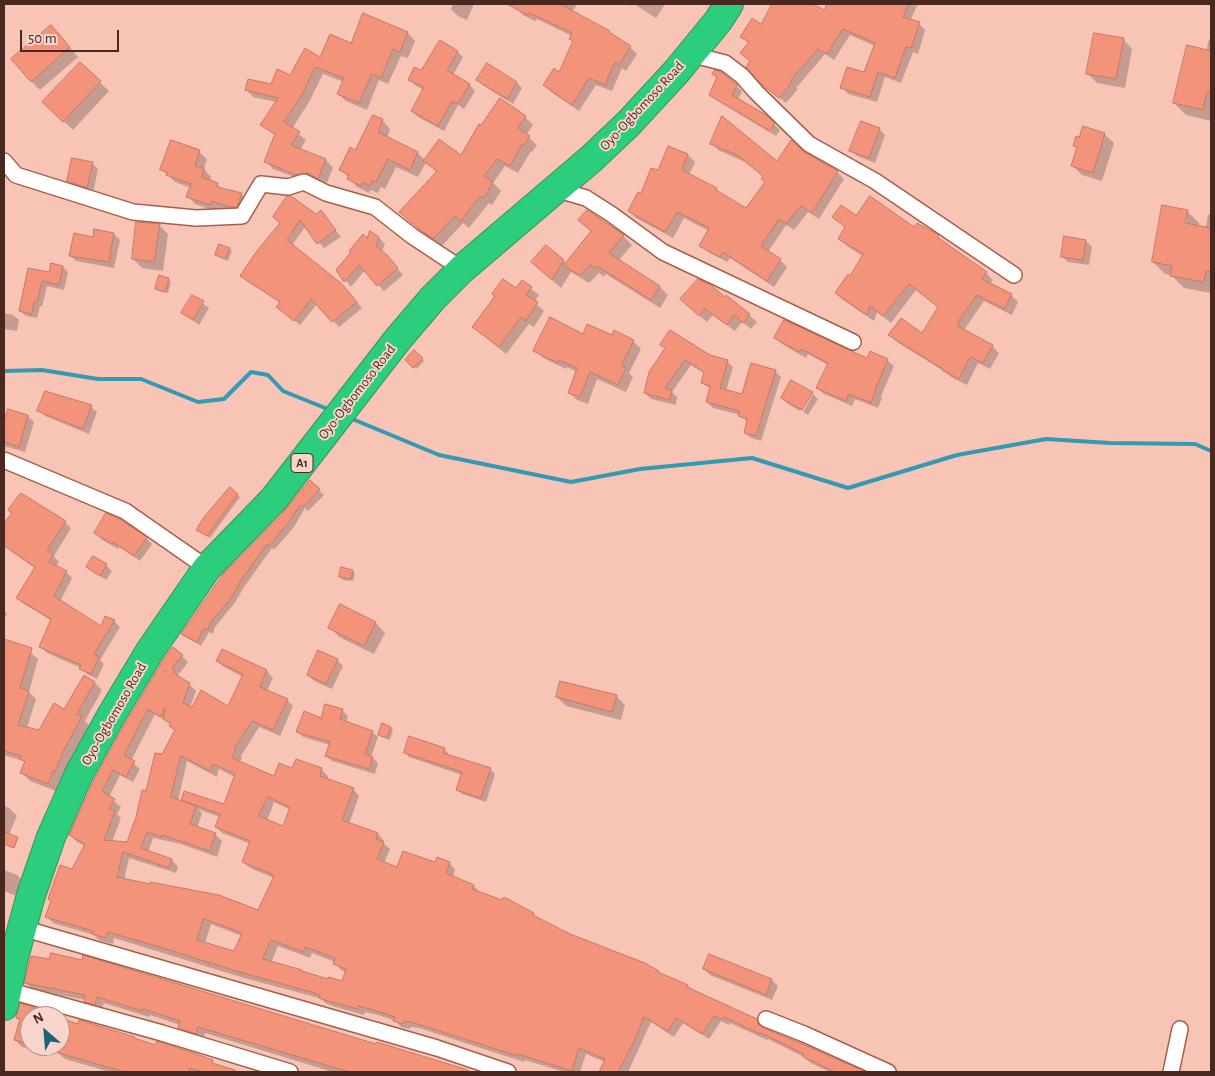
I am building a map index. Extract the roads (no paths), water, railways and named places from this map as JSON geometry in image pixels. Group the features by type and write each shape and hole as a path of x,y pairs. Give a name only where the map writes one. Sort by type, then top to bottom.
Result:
{"highway":[{"name":"Oyo-Ogbomoso Road","path":"5,998 31,895 51,837 79,774 150,651 207,568 274,499 398,339 433,298 462,269 628,124 718,21 729,4"}],"street":[{"path":"690,54 725,63 742,76 809,144 875,181 1014,275"},
{"path":"4,160 16,176 133,212 196,218 242,216 261,184 288,187 304,182 326,193 375,207 412,236 462,269"},
{"path":"555,189 586,198 663,252 853,342"},
{"path":"4,460 125,511 207,568"},
{"path":"22,928 437,1048 508,1072"},
{"path":"5,998 162,1033 290,1072"},
{"path":"766,1018 888,1072"},
{"path":"1171,1072 1180,1029"}],"waterway":[{"path":"4,371 42,370 98,379 141,379 198,402 224,399 251,372 268,375 283,391 330,410"},
{"path":"350,418 439,455 571,482 640,469 752,458 848,488 957,455 1046,439 1110,443 1195,444 1211,451"}]}
